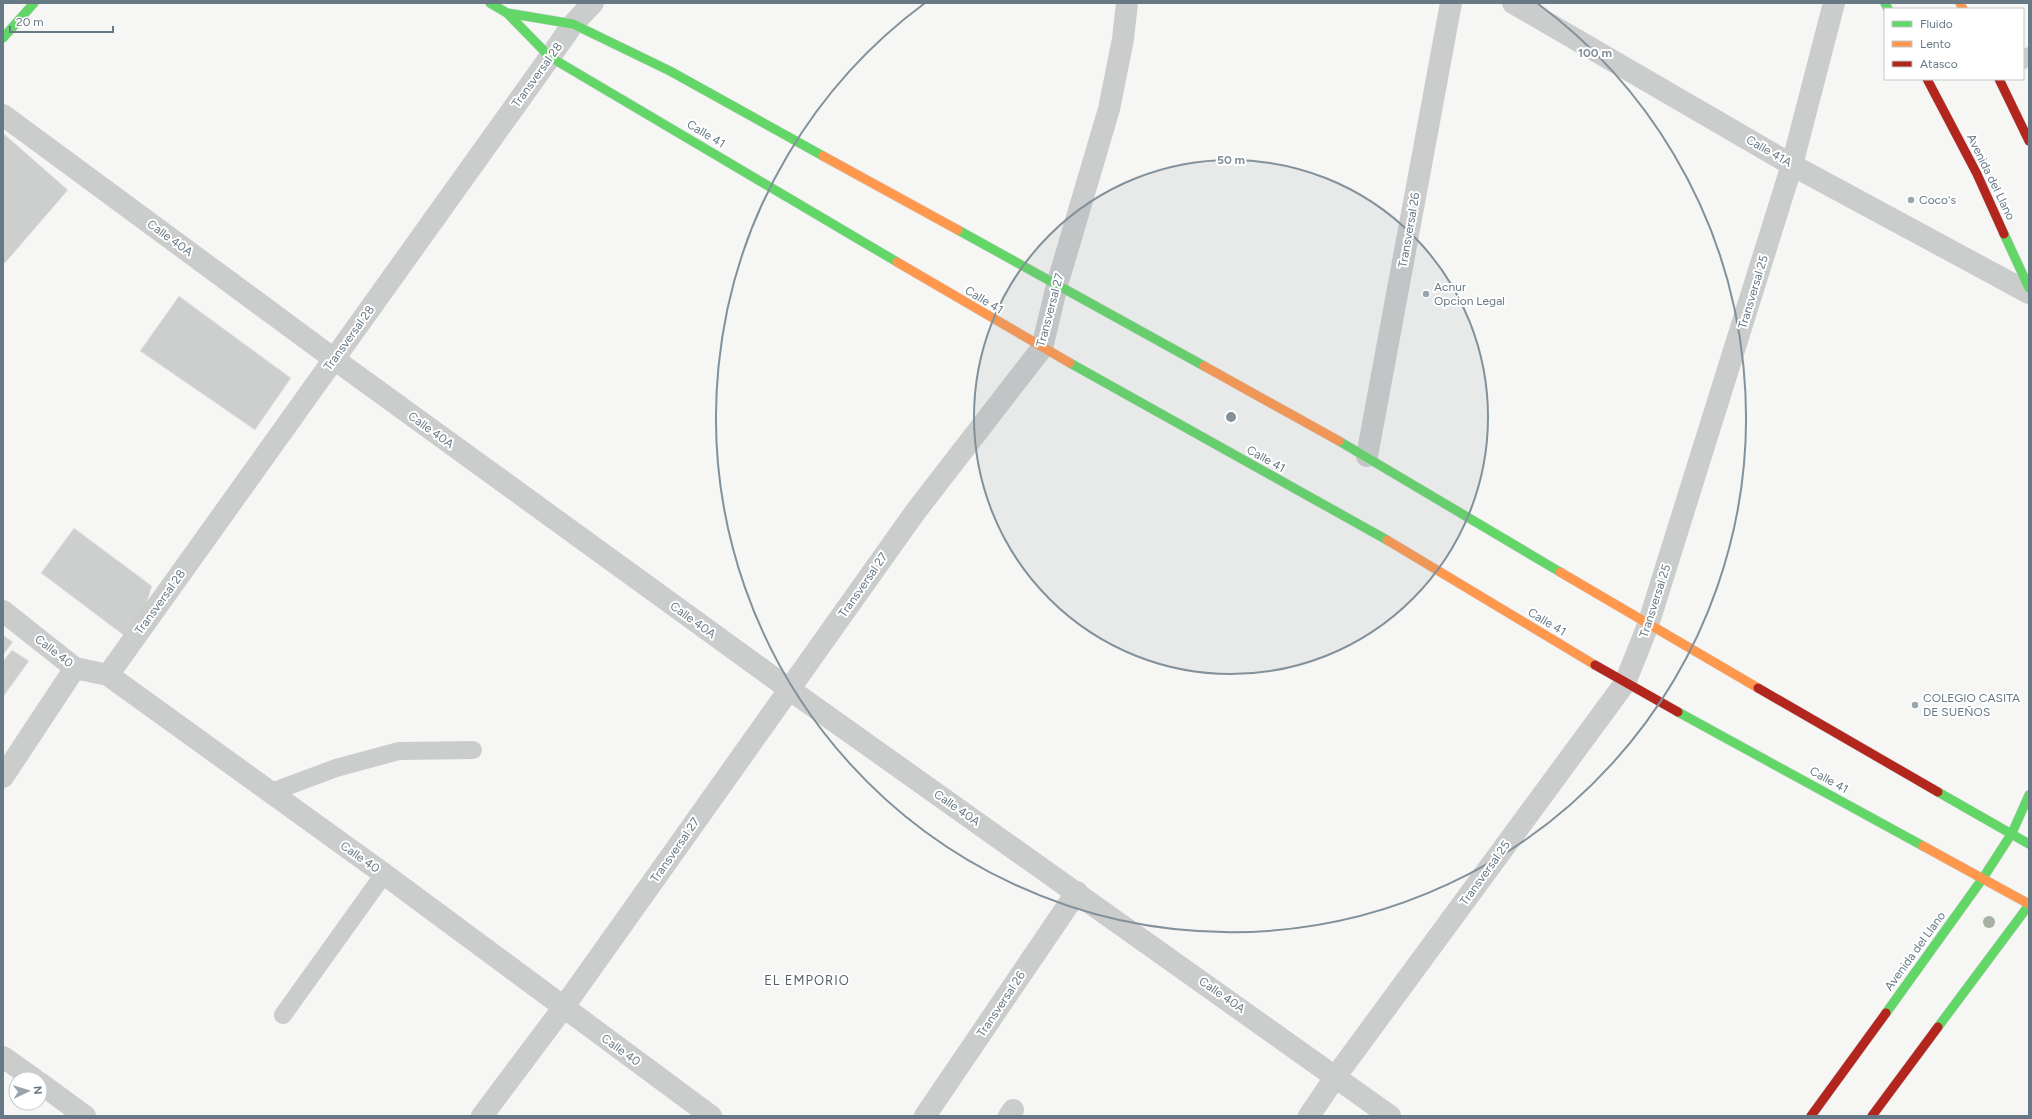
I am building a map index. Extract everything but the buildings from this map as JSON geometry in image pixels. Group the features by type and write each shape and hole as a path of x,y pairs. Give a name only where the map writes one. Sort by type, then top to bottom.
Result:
{"street":[{"path":"3,38 34,3"},
{"name":"Calle 41","path":"490,3 507,12 573,24 670,71 1367,456 1648,625 2029,844"},
{"name":"Transversal 28","path":"108,675 573,24 593,3"},
{"name":"Transversal 27","path":"482,1116 563,1008 916,511 1042,348 1057,285 1109,108 1123,39 1127,3"},
{"name":"Transversal 26","path":"1367,456 1451,3"},
{"name":"Calle 41A","path":"1513,3 1792,165 2029,292"},
{"name":"Transversal 25","path":"1309,1116 1336,1076 1626,683 1648,625 1792,165 1834,3"},
{"name":"Calle 41","path":"507,12 550,56 1042,348 1414,555 1626,683 2029,904"},
{"name":"Avenida del Llano","path":"1928,80 1977,174 2029,288"},
{"path":"1999,80 2029,141"},
{"name":"Calle 40A","path":"3,115 334,359 789,689 1336,1076 1390,1116"},
{"name":"Calle 40","path":"3,611 74,668 108,675 269,793 384,874 563,1008 711,1116"},
{"path":"3,777 74,668"},
{"name":"Avenida del Llano","path":"1811,1116 1983,878 2012,833 2029,795"},
{"name":"Transversal 26","path":"925,1116 1077,892"},
{"path":"1872,1116 2029,904"},
{"path":"3,1057 23,1071"},
{"path":"48,1089 86,1116"}],"lane":[{"path":"269,793 336,768 399,751 473,750"},
{"path":"283,1015 384,874"}],"traffic: fast":[{"path":"3,38 34,3"},
{"path":"490,3 507,13 550,57 897,262"},
{"path":"1885,3 1888,8"},
{"path":"507,13 573,24 670,71 823,156"},
{"path":"958,230 1204,366"},
{"path":"2004,234 2029,288"},
{"path":"1070,363 1387,540"},
{"path":"1339,441 1560,572"},
{"path":"1678,712 1923,846"},
{"path":"1938,792 2029,844"},
{"path":"1886,1013 1983,878 2012,833 2029,795"},
{"path":"1938,1027 2029,905"}],"traffic: slow":[{"path":"1960,3 1962,8"},
{"path":"823,156 958,230"},
{"path":"897,262 1070,363"},
{"path":"1204,366 1339,441"},
{"path":"1387,540 1595,665"},
{"path":"1560,572 1758,688"},
{"path":"1923,846 2029,904"}],"traffic: jam":[{"path":"1928,80 1977,174 2004,234"},
{"path":"1999,80 2029,141"},
{"path":"1595,665 1678,712"},
{"path":"1758,688 1938,792"},
{"path":"1811,1116 1886,1013"},
{"path":"1872,1116 1938,1027"}],"place":[{"name":"Coco's","path":"1911,200"},
{"name":"Acnur Opcion Legal","path":"1426,294"},
{"name":"COLEGIO CASITA DE SUEÑOS","path":"1915,705"}],"district":[{"name":"EL EMPORIO","path":"807,980"}]}
